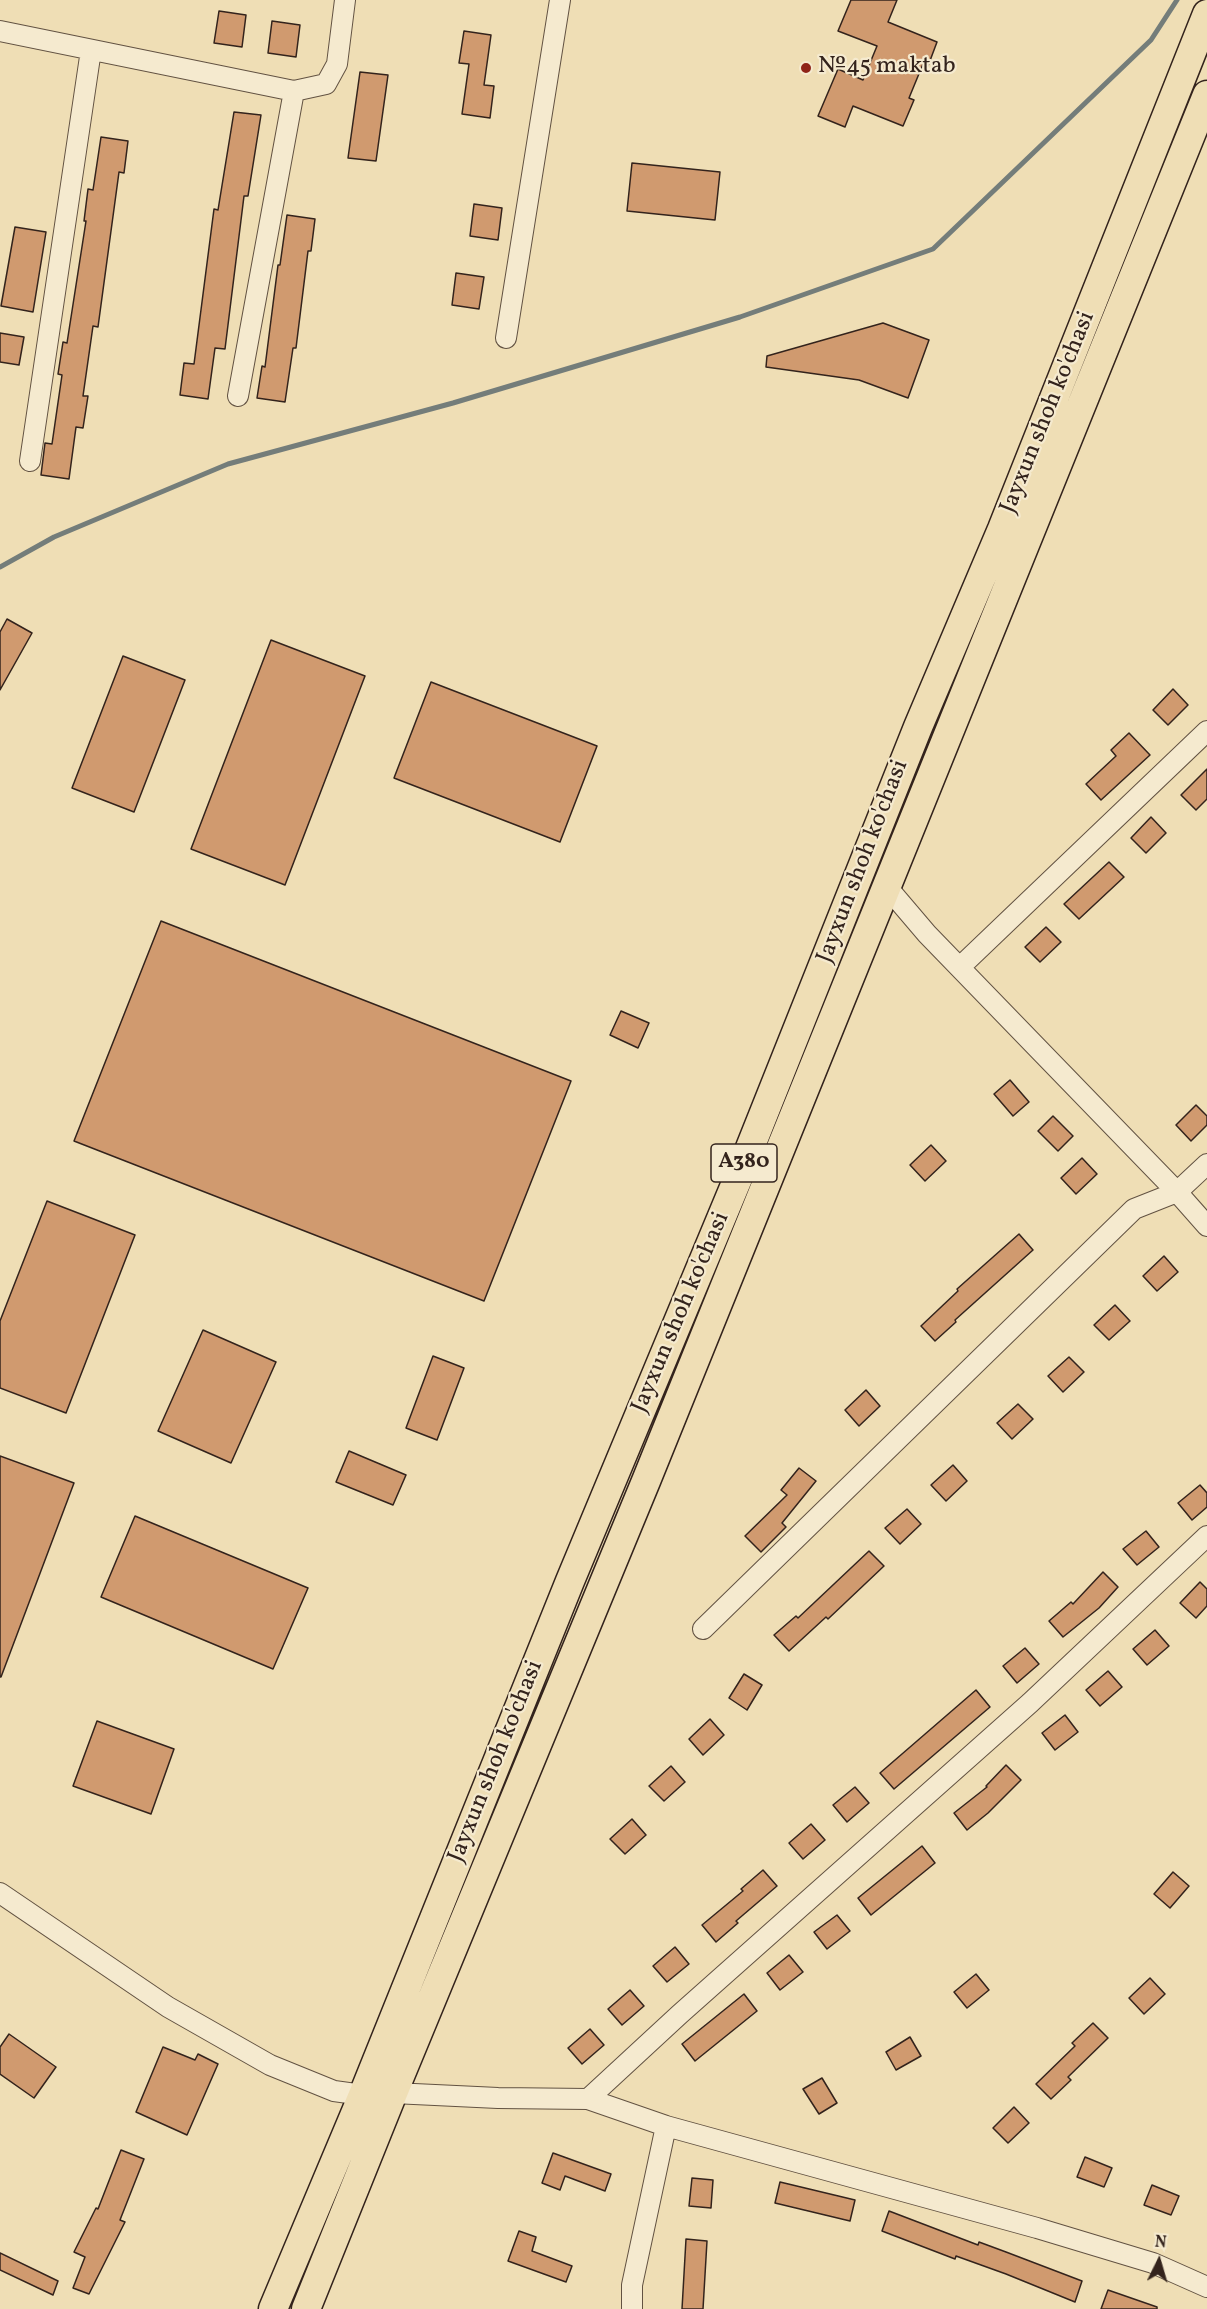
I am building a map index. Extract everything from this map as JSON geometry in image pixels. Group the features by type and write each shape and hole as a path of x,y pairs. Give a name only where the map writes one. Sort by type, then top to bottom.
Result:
{"highway":[{"name":"Jayxun shoh ko'chasi","path":"273,2309 363,2095 570,1581 768,1105 918,727 1002,529 1207,14"},
{"name":"Jayxun shoh ko'chasi","path":"306,2309 655,1459 1207,96"}],"street":[{"path":"0,31 294,91 326,84 337,64 345,0"},
{"path":"506,338 560,0"},
{"path":"30,461 92,50"},
{"path":"238,396 294,91"},
{"path":"960,967 1207,731"},
{"path":"887,887 927,934 1177,1192 1207,1226"},
{"path":"703,1629 1134,1209 1177,1192 1207,1164"},
{"path":"588,2099 680,2014 1030,1703 1207,1536"},
{"path":"0,1893 168,2007 270,2065 334,2091 363,2095 393,2093 588,2099 666,2126 1037,2228 1154,2263 1207,2287"},
{"path":"632,2309 632,2285 666,2126"}],"building":[{"path":"851,0 897,0 888,22 937,42 928,66 923,64 909,98 914,100 903,126 853,106 845,127 818,116 838,69 863,80 877,46 838,31"},
{"path":"219,11 246,15 242,47 214,43"},
{"path":"272,21 300,25 296,57 268,53"},
{"path":"464,31 491,35 484,85 494,86 490,118 462,114 469,64 459,63"},
{"path":"360,72 388,75 376,161 348,158"},
{"path":"234,112 261,115 248,196 244,196 225,349 215,348 208,399 180,395 184,363 194,364 214,209 218,210"},
{"path":"101,137 128,141 124,173 119,172 98,327 93,326 83,396 88,396 83,428 76,427 69,479 41,475 45,443 52,444 62,375 58,374 63,342 67,343 86,221 84,221 88,189 93,190"},
{"path":"632,163 720,172 715,220 627,211"},
{"path":"474,204 502,208 498,240 470,236"},
{"path":"287,215 315,219 311,251 308,251 296,348 293,348 285,402 257,398 262,366 265,367"},
{"path":"15,227 46,232 33,312 1,306"},
{"path":"456,273 484,277 479,309 452,305"},
{"path":"883,323 929,340 908,398 859,380 766,367 767,356"},
{"path":"0,333 24,337 19,365 0,362"},
{"path":"7,619 32,633 0,690 0,632"},
{"path":"271,640 365,676 285,885 191,849"},
{"path":"123,656 185,680 134,812 72,788"},
{"path":"431,682 597,746 560,842 394,778"},
{"path":"1173,689 1188,705 1168,725 1153,710"},
{"path":"1129,733 1150,755 1101,800 1086,784 1116,756 1111,750"},
{"path":"1207,769 1207,799 1196,810 1181,795"},
{"path":"1151,817 1166,833 1146,853 1131,838"},
{"path":"1109,862 1124,877 1079,919 1064,904"},
{"path":"161,921 571,1081 484,1301 74,1141"},
{"path":"1046,927 1061,942 1040,962 1025,947"},
{"path":"621,1011 649,1023 638,1048 610,1035"},
{"path":"1010,1080 1029,1102 1013,1116 994,1094"},
{"path":"1196,1105 1207,1116 1207,1125 1191,1141 1176,1125"},
{"path":"1053,1116 1073,1136 1058,1151 1038,1131"},
{"path":"931,1145 946,1161 925,1181 910,1165"},
{"path":"1082,1158 1097,1174 1076,1194 1061,1178"},
{"path":"47,1201 135,1235 66,1413 0,1388 0,1321"},
{"path":"1019,1234 1033,1250 935,1341 921,1326 958,1291 957,1289"},
{"path":"1164,1256 1178,1272 1157,1291 1143,1276"},
{"path":"1115,1305 1130,1321 1109,1340 1094,1325"},
{"path":"203,1330 276,1362 231,1463 158,1431"},
{"path":"433,1356 464,1368 437,1440 406,1428"},
{"path":"1069,1357 1084,1372 1063,1392 1048,1376"},
{"path":"866,1390 880,1406 859,1426 845,1410"},
{"path":"1018,1404 1033,1419 1012,1439 997,1423"},
{"path":"349,1451 406,1475 393,1505 336,1482"},
{"path":"0,1456 74,1483 1,1677 0,1677"},
{"path":"953,1465 967,1481 946,1501 931,1485"},
{"path":"799,1468 816,1481 782,1523 786,1527 761,1552 745,1536 787,1495 781,1490"},
{"path":"1200,1485 1207,1493 1207,1507 1192,1520 1178,1503"},
{"path":"907,1509 921,1524 900,1544 885,1528"},
{"path":"135,1516 308,1588 273,1669 101,1597"},
{"path":"1146,1531 1159,1547 1137,1565 1123,1549"},
{"path":"869,1551 884,1566 828,1619 826,1617 789,1651 774,1635 796,1616 798,1618"},
{"path":"1103,1572 1118,1587 1099,1608 1063,1637 1049,1621 1071,1602 1073,1604"},
{"path":"1200,1582 1207,1589 1207,1606 1196,1618 1180,1603"},
{"path":"1155,1630 1169,1646 1147,1665 1133,1649"},
{"path":"1025,1648 1039,1664 1017,1683 1003,1666"},
{"path":"1108,1671 1122,1687 1100,1706 1086,1690"},
{"path":"744,1674 762,1685 747,1710 729,1698"},
{"path":"976,1690 990,1707 894,1789 880,1773"},
{"path":"1065,1715 1078,1732 1055,1750 1042,1733"},
{"path":"710,1719 724,1735 703,1755 689,1739"},
{"path":"97,1721 174,1749 151,1814 73,1786"},
{"path":"1006,1765 1021,1780 967,1830 954,1813 987,1787"},
{"path":"671,1766 685,1782 664,1801 649,1786"},
{"path":"855,1787 869,1803 847,1822 833,1805"},
{"path":"632,1819 646,1835 625,1854 610,1839"},
{"path":"811,1824 825,1840 803,1859 789,1843"},
{"path":"922,1846 935,1863 871,1915 858,1898"},
{"path":"763,1870 777,1886 736,1921 738,1923 716,1942 702,1925 743,1891 741,1889"},
{"path":"1173,1872 1189,1886 1170,1908 1154,1894"},
{"path":"837,1915 850,1931 827,1949 814,1932"},
{"path":"675,1947 689,1964 667,1982 653,1966"},
{"path":"789,1955 803,1972 780,1990 767,1973"},
{"path":"976,1974 989,1990 967,2008 954,1992"},
{"path":"1150,1978 1165,1994 1144,2014 1129,1998"},
{"path":"630,1990 644,2006 622,2025 608,2009"},
{"path":"744,1994 757,2011 695,2061 682,2044"},
{"path":"1093,2023 1108,2038 1068,2077 1071,2080 1051,2099 1036,2084 1075,2046 1072,2043"},
{"path":"590,2029 604,2045 582,2064 568,2048"},
{"path":"9,2034 56,2067 34,2098 0,2074 0,2047"},
{"path":"910,2037 921,2056 896,2070 886,2052"},
{"path":"163,2047 195,2060 198,2054 218,2064 187,2135 136,2112"},
{"path":"822,2078 837,2103 819,2114 803,2089"},
{"path":"1014,2107 1029,2123 1008,2143 993,2128"},
{"path":"121,2150 144,2159 120,2220 125,2222 89,2294 73,2288 85,2257 74,2252 96,2208 98,2209"},
{"path":"553,2153 611,2174 605,2191 565,2176 560,2190 542,2183"},
{"path":"1085,2157 1112,2168 1104,2187 1077,2177"},
{"path":"692,2178 713,2180 711,2208 689,2206"},
{"path":"780,2182 855,2200 850,2221 775,2203"},
{"path":"1152,2185 1179,2196 1171,2215 1144,2205"},
{"path":"889,2211 1082,2281 1075,2302 1006,2274 956,2256 955,2259 882,2231"},
{"path":"519,2231 536,2237 532,2251 572,2266 566,2282 508,2261"},
{"path":"686,2239 707,2241 703,2309 682,2309"},
{"path":"0,2253 58,2281 53,2295 0,2270"},
{"path":"1108,2290 1157,2307 1157,2309 1101,2309"}],"waterway":[{"path":"0,567 54,537 228,464 453,403 740,317 933,249 1151,40 1177,0"}],"place":[{"name":"№45 maktab","path":"806,68"}]}
